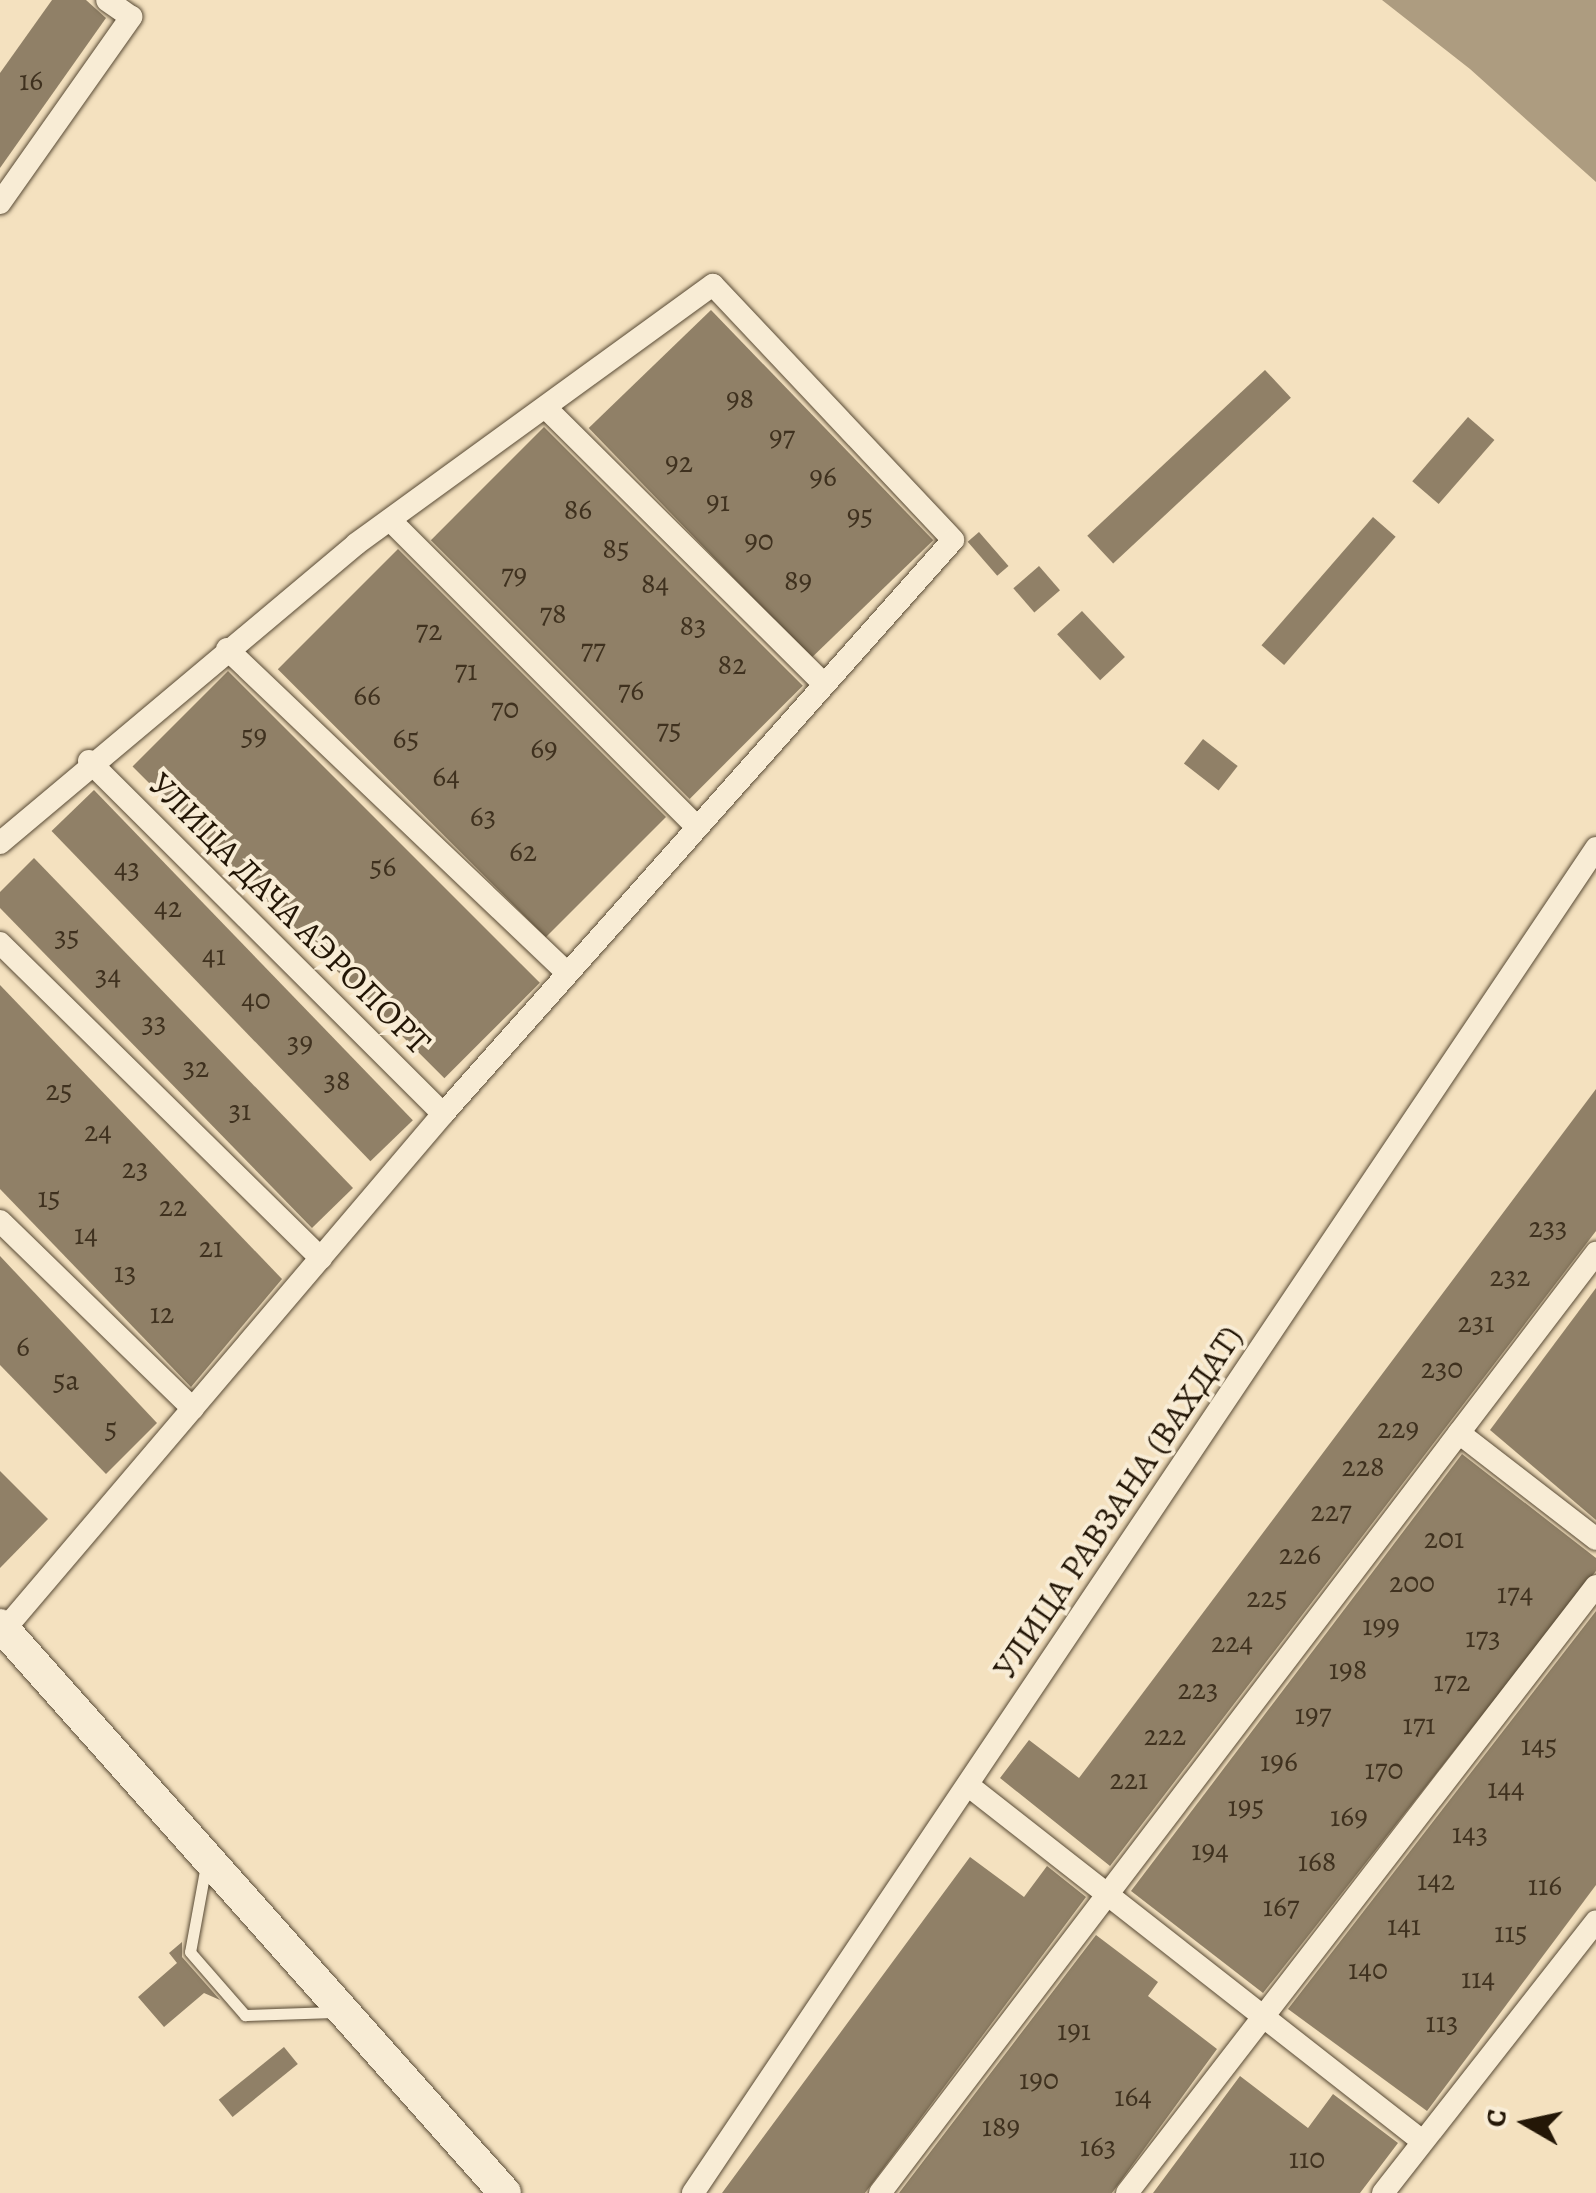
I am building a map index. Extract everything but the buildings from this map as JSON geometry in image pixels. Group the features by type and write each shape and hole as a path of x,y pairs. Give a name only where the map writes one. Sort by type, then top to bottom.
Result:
{"main road":[{"path":"2,1628 505,2193"}],"street":[{"path":"0,203 131,17 107,0"},
{"path":"0,843 89,761 390,520 712,285 953,540 443,1114 2,1628"},
{"path":"546,408 824,684"},
{"path":"390,520 697,827"},
{"path":"227,649 567,973"},
{"name":"УЛИЦА ДАЧА АЭРОПОРТ","path":"89,761 443,1114"},
{"name":"УЛИЦА РАВЗАНА (ВАХДАТ)","path":"693,2193 1596,848"},
{"path":"0,943 321,1258"},
{"path":"0,1222 193,1409"},
{"path":"880,2193 1596,1253"},
{"path":"1459,1433 1596,1539"},
{"path":"1127,2193 1596,1586"},
{"path":"969,1786 1108,1891 1422,2141"},
{"path":"1383,2193 1596,1920"}],"lane":[{"path":"207,1856 190,1952 244,2014 342,2012"}],"shaded area":[{"path":"1382,0 1596,0 1596,182 1470,69"}]}
